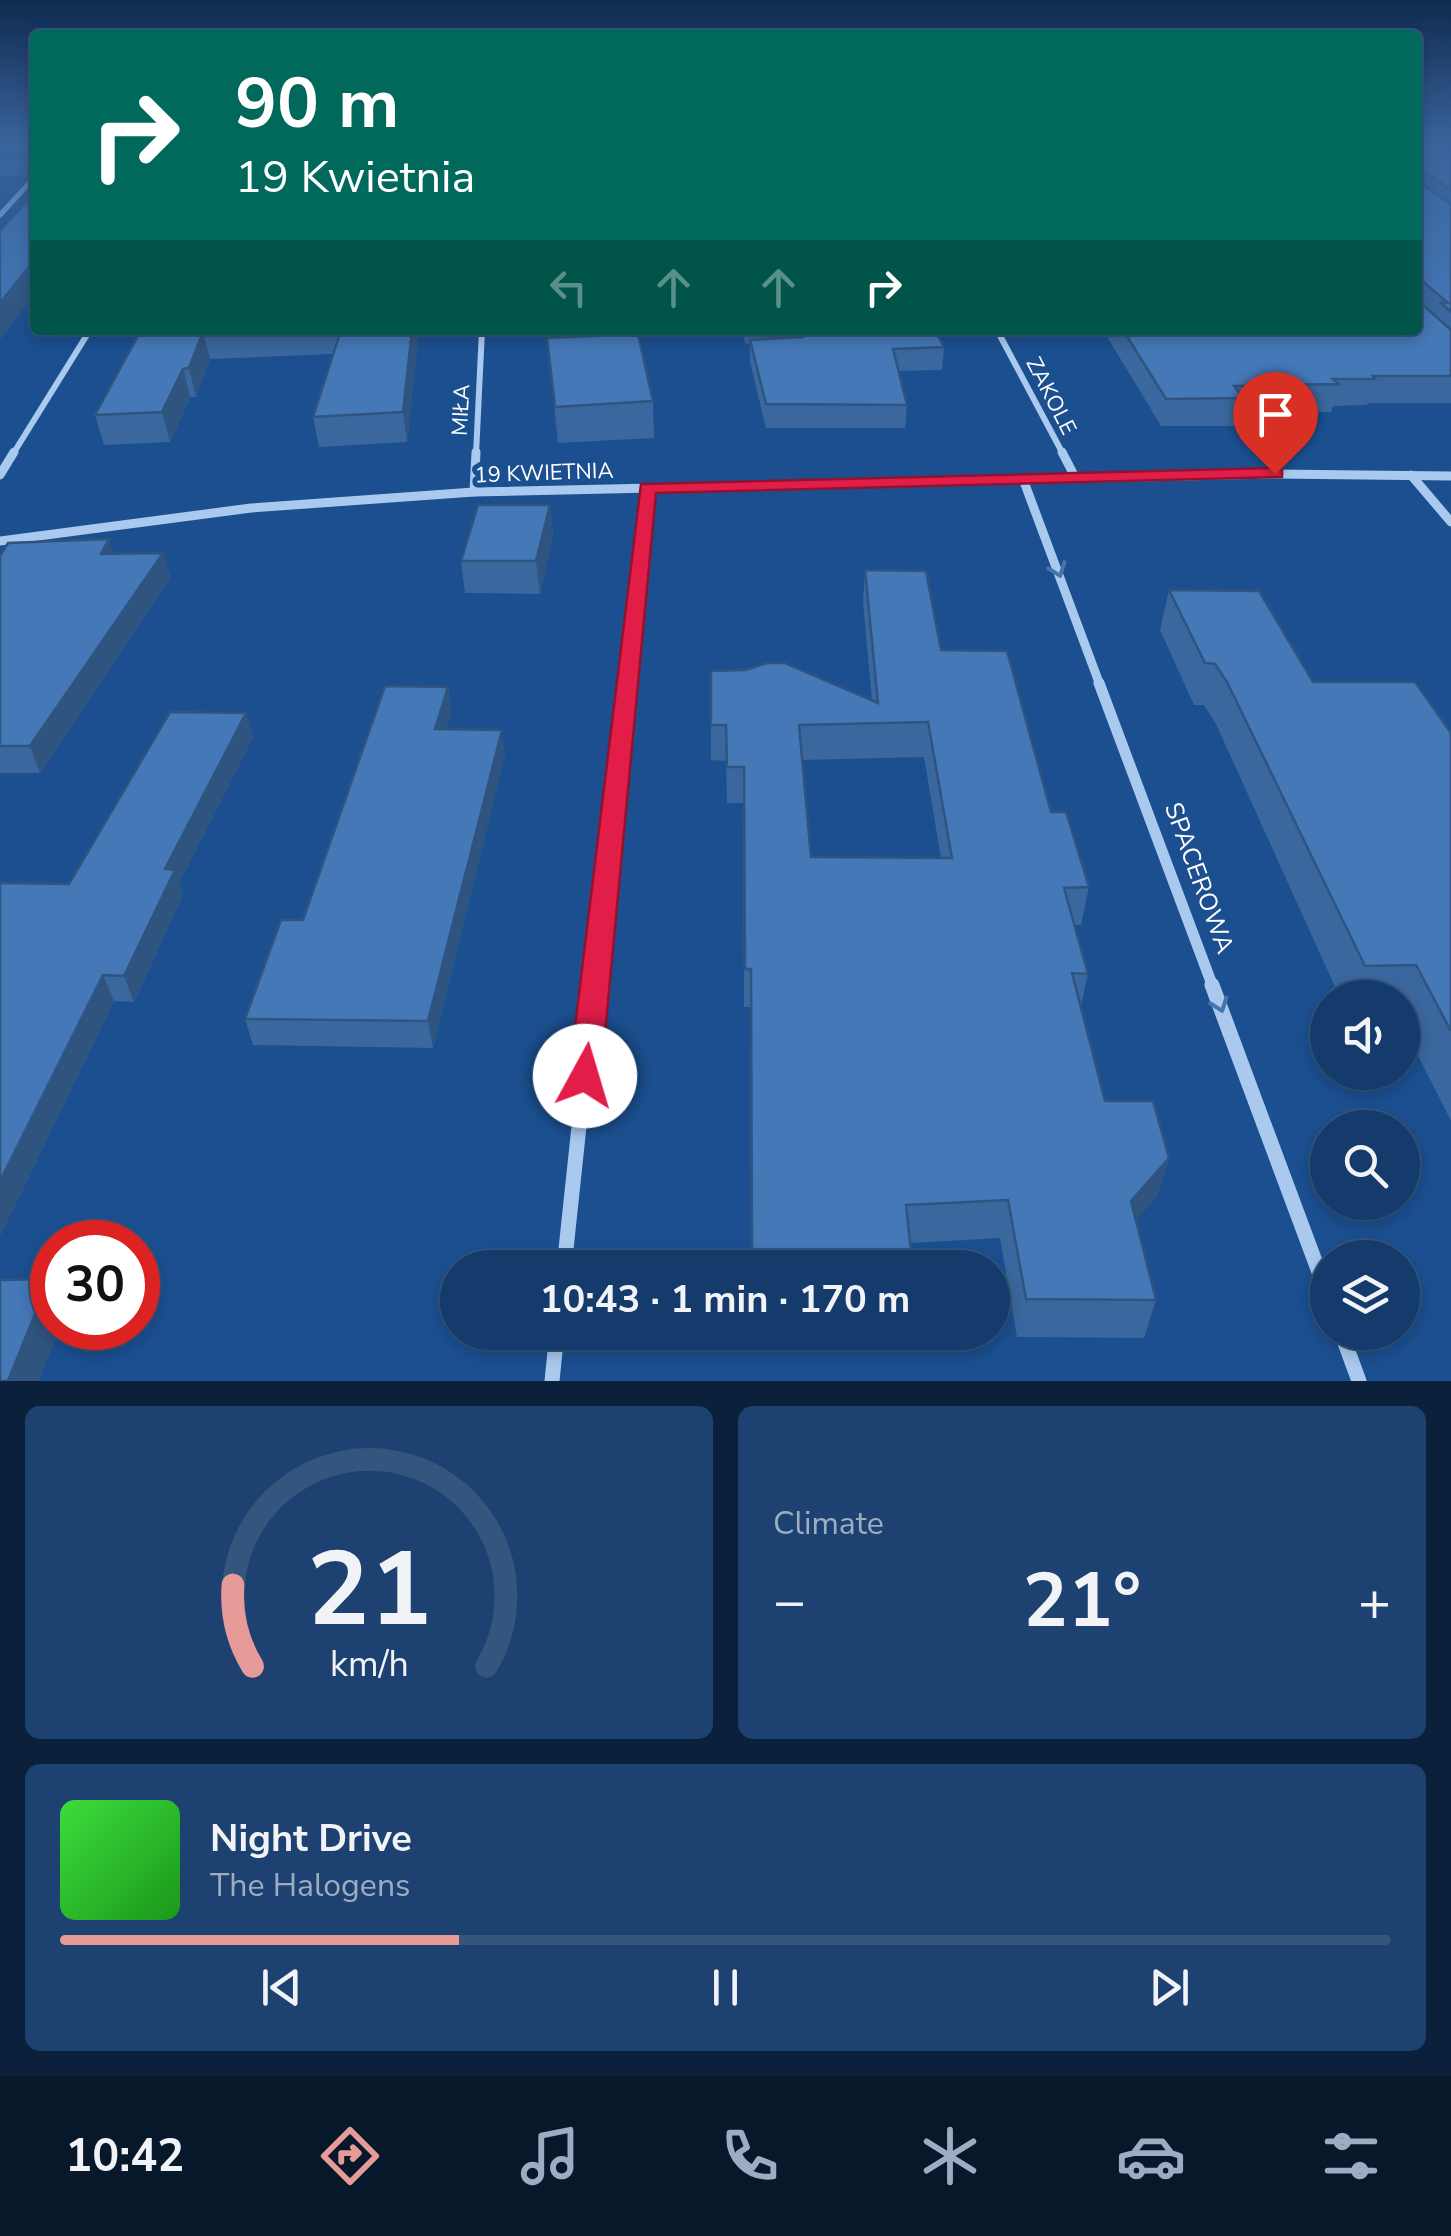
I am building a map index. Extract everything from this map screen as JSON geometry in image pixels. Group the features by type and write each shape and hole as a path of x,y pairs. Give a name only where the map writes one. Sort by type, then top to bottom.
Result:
{"street":[{"path":"0,475 87,335"},
{"name":"MIŁA","path":"474,492 482,335"},
{"name":"ZAKOLE","path":"1001,335 1075,478"},
{"path":"1411,475 1451,522"},
{"name":"19 KWIETNIA","path":"0,541 251,508 474,492 1023,478 1451,476"},
{"name":"SPACEROWA","path":"1023,478 1310,1248"},
{"path":"566,1250 648,488"},
{"path":"552,1381 555,1350"},
{"path":"1348,1350 1359,1381"}],"building":[{"path":"23,205 30,205 30,265 0,303 0,231"},
{"path":"1422,205 1451,205 1451,312 1441,303 1448,303 1422,280"},
{"path":"1422,304 1451,330 1451,376 1373,376 1375,379 1333,379 1339,384 1234,386 1243,398 1166,399 1126,335 1422,335"},
{"path":"138,335 202,335 189,368 183,369 162,412 95,415"},
{"path":"339,335 411,335 403,412 313,417"},
{"path":"638,335 653,401 555,407 547,338"},
{"path":"796,335 938,335 944,347 893,349 907,405 766,404 750,340 804,337"},
{"path":"478,505 550,505 536,561 461,561"},
{"path":"109,539 101,554 163,553 30,746 0,746 0,556 8,543"},
{"path":"865,570 926,571 941,650 1007,651 1051,812 1066,812 1089,887 1064,888 1088,974 1072,973 1105,1101 1153,1101 1169,1158 1131,1201 1156,1300 1026,1299 1008,1200 906,1205 911,1250 752,1250 751,969 745,969 744,767 727,767 726,725 711,725 711,671 785,663 878,703","holes":["928,722 952,858 811,857 799,725"]},
{"path":"1169,590 1259,591 1313,682 1415,682 1451,733 1451,1031 1416,965 1365,966 1227,682 1215,664 1205,663"},
{"path":"385,686 448,687 435,729 502,730 428,1021 245,1019 281,920 303,920"},
{"path":"170,712 246,713 165,869 175,870 124,976 103,975 0,1181 0,883 69,884"},
{"path":"30,1279 30,1326 8,1381 0,1381 0,1280"}],"route":[{"path":"585,1076 648,488 1275,474"}]}
